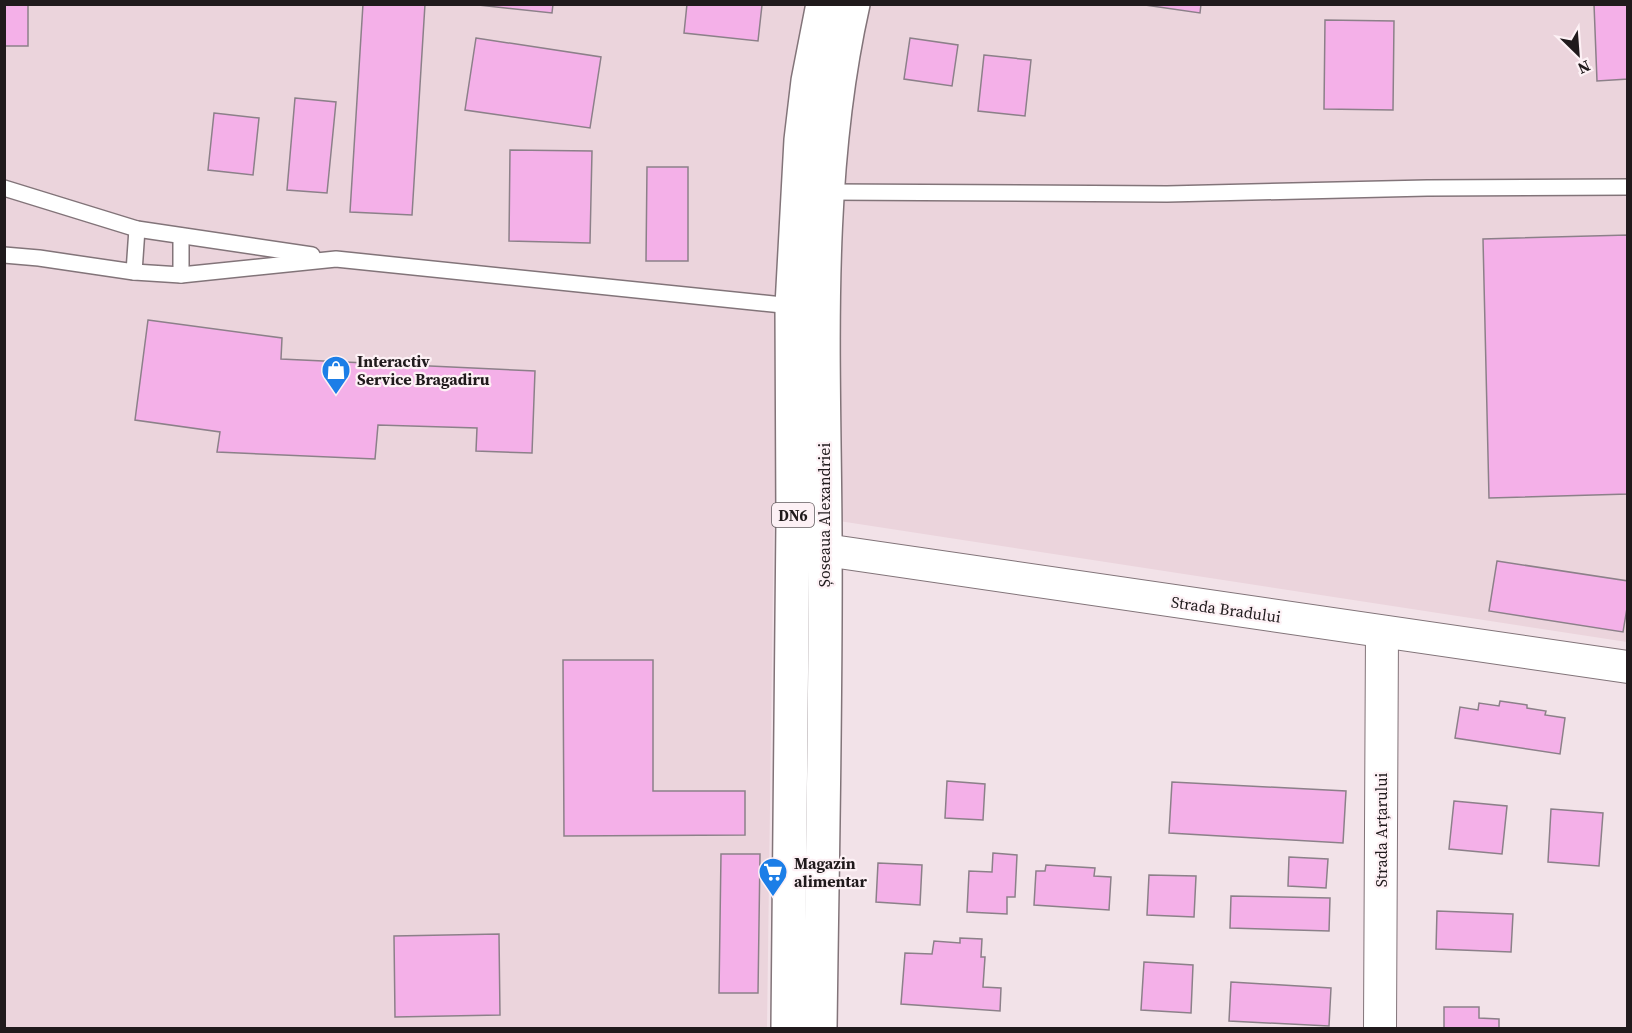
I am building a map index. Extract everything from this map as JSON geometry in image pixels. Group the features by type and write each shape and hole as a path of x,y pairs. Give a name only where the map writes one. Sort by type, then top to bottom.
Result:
{"highway":[{"name":"Șoseaua Alexandriei","path":"788,1029 794,520 792,306 802,130 808,81 823,4"},
{"name":"Șoseaua Alexandriei","path":"820,1029 825,550 823,314 833,111 853,4"}],"street":[{"name":"Strada Bradului","path":"825,550 1628,667"},
{"name":"Strada Arțarului","path":"1380,1029 1382,632"}],"lane":[{"path":"828,192 1167,194 1427,188 1628,187"},
{"path":"4,188 137,229 181,236 336,259 792,306"},
{"path":"134,273 137,229"},
{"path":"181,236 181,275"},
{"path":"4,255 39,258 134,273 181,275 336,259"}],"shaded area":[{"path":"5,5 1627,5 1627,642 774,511 767,1028 5,1028"}],"building":[{"path":"4,4 28,4 28,46 4,46"},
{"path":"363,4 425,4 412,215 350,212"},
{"path":"469,4 553,4 552,13"},
{"path":"687,4 762,5 758,41 684,33"},
{"path":"1138,4 1201,4 1200,13"},
{"path":"1594,4 1628,4 1628,79 1597,81"},
{"path":"1325,20 1394,21 1393,110 1324,109"},
{"path":"476,38 601,57 590,128 465,110"},
{"path":"910,38 958,45 952,86 904,79"},
{"path":"984,55 1031,60 1025,116 978,111"},
{"path":"295,98 336,102 327,193 287,190"},
{"path":"214,113 259,118 253,175 208,170"},
{"path":"510,150 592,151 590,243 509,241"},
{"path":"647,167 688,167 688,261 646,261"},
{"path":"1628,235 1628,494 1489,498 1483,239"},
{"name":"Interactiv Service Bragadiru","path":"148,320 282,338 281,359 535,371 532,453 476,451 477,428 378,425 375,459 217,452 220,432 135,420"},
{"path":"1497,561 1628,581 1628,602 1623,632 1489,611"},
{"path":"563,660 653,660 653,791 745,791 745,835 564,836"},
{"path":"1500,701 1527,705 1527,708 1546,711 1545,715 1565,718 1560,754 1455,738 1460,707 1478,710 1479,703 1499,706"},
{"path":"947,781 985,784 983,820 945,818"},
{"path":"1172,782 1346,791 1343,843 1169,833"},
{"path":"1454,801 1507,806 1502,854 1449,849"},
{"path":"1551,809 1603,813 1599,866 1548,862"},
{"path":"993,853 1017,855 1015,897 1007,897 1007,914 967,912 969,871 992,872"},
{"path":"721,854 760,854 758,993 719,993"},
{"path":"1289,857 1328,859 1326,888 1288,886"},
{"path":"878,863 922,865 920,905 876,902"},
{"path":"1046,865 1095,868 1094,876 1111,877 1109,910 1034,905 1036,871 1045,871"},
{"path":"1149,875 1196,876 1194,917 1147,915"},
{"path":"1231,896 1330,898 1329,931 1230,928"},
{"path":"1437,911 1513,914 1511,952 1436,949"},
{"path":"499,934 500,1015 395,1017 394,936"},
{"path":"960,938 982,939 981,957 985,957 983,987 1001,988 1000,1011 901,1004 905,953 932,954 934,941 960,943"},
{"path":"1144,962 1193,965 1191,1013 1141,1010"},
{"path":"1231,982 1331,988 1329,1026 1229,1021"},
{"path":"1444,1007 1479,1007 1479,1018 1499,1019 1499,1028 1444,1028"}],"place":[{"name":"Interactiv Service Bragadiru","path":"336,396"},
{"name":"Magazin alimentar","path":"773,898"}]}
